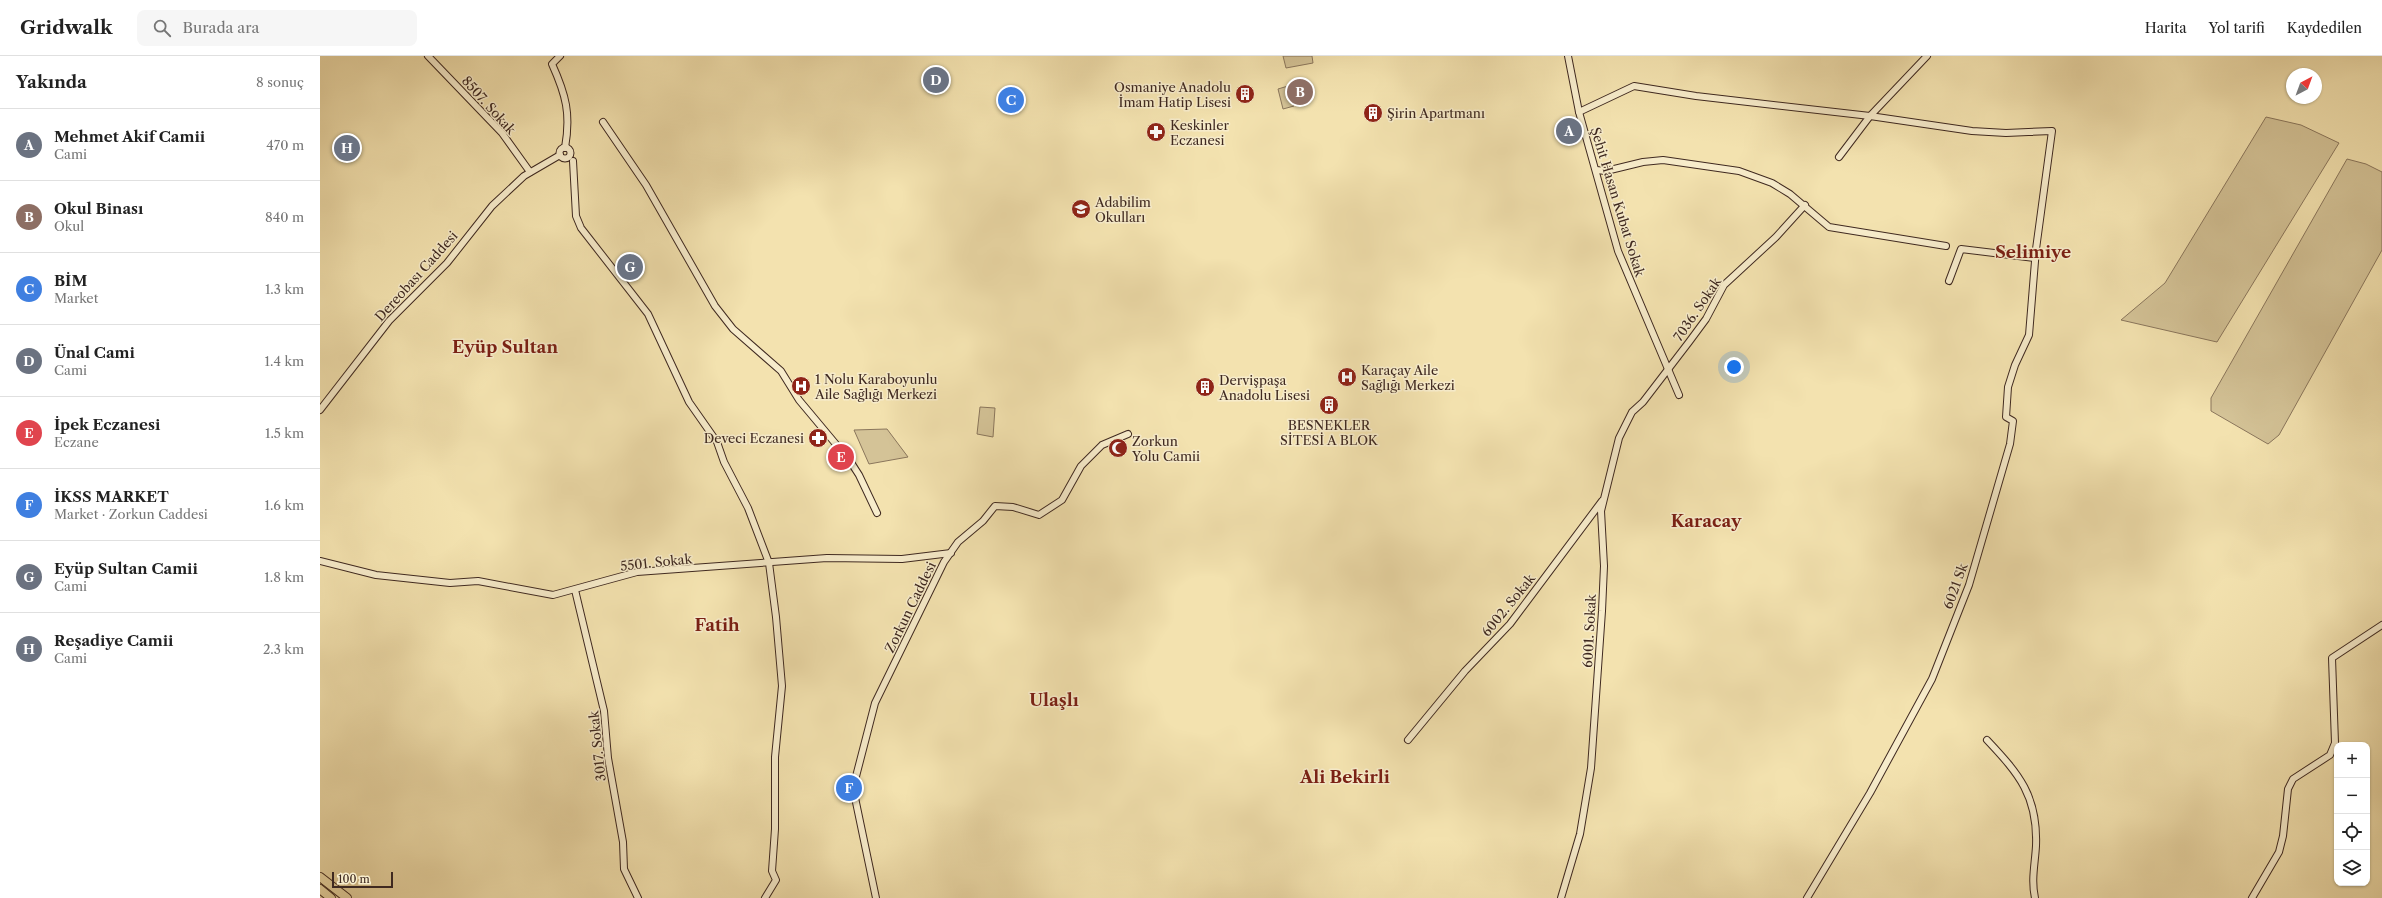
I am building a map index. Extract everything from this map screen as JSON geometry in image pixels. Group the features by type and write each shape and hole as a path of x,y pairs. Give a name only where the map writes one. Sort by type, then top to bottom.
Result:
{"highway":[{"path":"320,877 347,898"},
{"path":"320,890 331,898"}],"street":[{"name":"8507. Sokak","path":"428,56 502,133 530,172"},
{"name":"Dereobası Caddesi","path":"320,410 388,320 447,263 492,206 530,172 560,155 560,150 565,148 568,128 564,92 552,64 560,56"},
{"name":"Şehit Hasan Kubat Sokak","path":"1568,56 1579,112 1625,270 1679,395"},
{"path":"1839,157 1870,116 1927,56"},
{"path":"1579,112 1634,86 1771,106 1870,116 1972,131 2006,133 2052,131 2035,258 1961,249 1949,281"},
{"path":"603,122 646,185 714,306 733,329 781,371 799,400 853,466 877,513"},
{"path":"1596,170 1606,171 1642,162 1663,160 1739,171 1772,183 1805,205 1821,222 1837,230 1946,246"},
{"path":"573,161 576,216 581,228 648,314 689,402 717,442 724,462 748,508 769,563 776,617 782,686 775,757 775,829 772,871 776,880 765,898"},
{"name":"7036. Sokak","path":"1660,377 1706,319 1727,282 1776,237 1805,205"},
{"name":"6021 Sk","path":"1807,898 1870,793 1932,678 1969,585 2010,444 2013,421 2006,418 2008,387 2015,365 2029,335 2035,258"},
{"name":"6001. Sokak","path":"1561,898 1580,834 1591,768 1602,611 1604,566 1602,511 1604,498 1616,446 1623,429 1632,412 1643,402 1660,377"},
{"name":"Zorkun Caddesi","path":"876,898 853,788 875,703 934,582 958,542 983,520 995,506 1013,507 1037,515 1056,504 1065,496 1079,470 1089,457 1102,445 1128,434"},
{"name":"6002. Sokak","path":"1408,740 1465,671 1510,624 1604,498"},
{"name":"5501. Sokak","path":"320,561 362,572 407,579 450,583 478,581 548,594 575,590 637,572 827,558 902,559 951,553"},
{"name":"3017. Sokak","path":"575,590 604,711 608,758 623,842 624,870 638,898"},
{"path":"2252,898 2279,852 2283,836 2288,788 2293,778 2330,755 2335,743 2332,658 2382,625"},
{"path":"1987,740 2023,781 2029,796 2036,840 2033,870 2035,898"}],"shaded area":[{"path":"1283,56 1312,56 1313,63 1286,68"},
{"path":"1288,86 1294,106 1283,109 1278,89"},
{"path":"2266,117 2301,125 2339,143 2217,342 2121,320 2165,283"},
{"path":"2347,159 2366,164 2382,172 2382,250 2279,435 2268,444 2211,411 2211,398"},
{"path":"980,407 995,408 993,437 977,434"},
{"path":"887,429 908,457 869,464 854,430"}],"place":[{"name":"Ünal Cami","path":"936,80"},
{"name":"Okul Binası","path":"1300,92"},
{"name":"Osmaniye Anadolu İmam Hatip Lisesi","path":"1245,94"},
{"name":"BİM","path":"1011,100"},
{"name":"Şirin Apartmanı","path":"1373,113"},
{"name":"Mehmet Akif Camii","path":"1569,131"},
{"name":"Keskinler Eczanesi","path":"1156,132"},
{"name":"Reşadiye Camii","path":"347,148"},
{"name":"Adabilim Okulları","path":"1081,209"},
{"name":"Eyüp Sultan Camii","path":"630,267"},
{"name":"Karaçay Aile Sağlığı Merkezi","path":"1347,377"},
{"name":"1 Nolu Karaboyunlu Aile Sağlığı Merkezi","path":"801,386"},
{"name":"Dervişpaşa Anadolu Lisesi","path":"1205,387"},
{"name":"BESNEKLER SİTESİ A BLOK","path":"1329,405"},
{"name":"Deveci Eczanesi","path":"818,438"},
{"name":"Zorkun Yolu Camii","path":"1118,448"},
{"name":"İpek Eczanesi","path":"841,457"},
{"name":"İKSS MARKET","path":"849,788"}],"district":[{"name":"Selimiye","path":"2033,252"},
{"name":"Eyüp Sultan","path":"505,347"},
{"name":"Karacay","path":"1706,521"},
{"name":"Fatih","path":"717,625"},
{"name":"Ulaşlı","path":"1054,700"},
{"name":"Ali Bekirli","path":"1345,777"}]}
